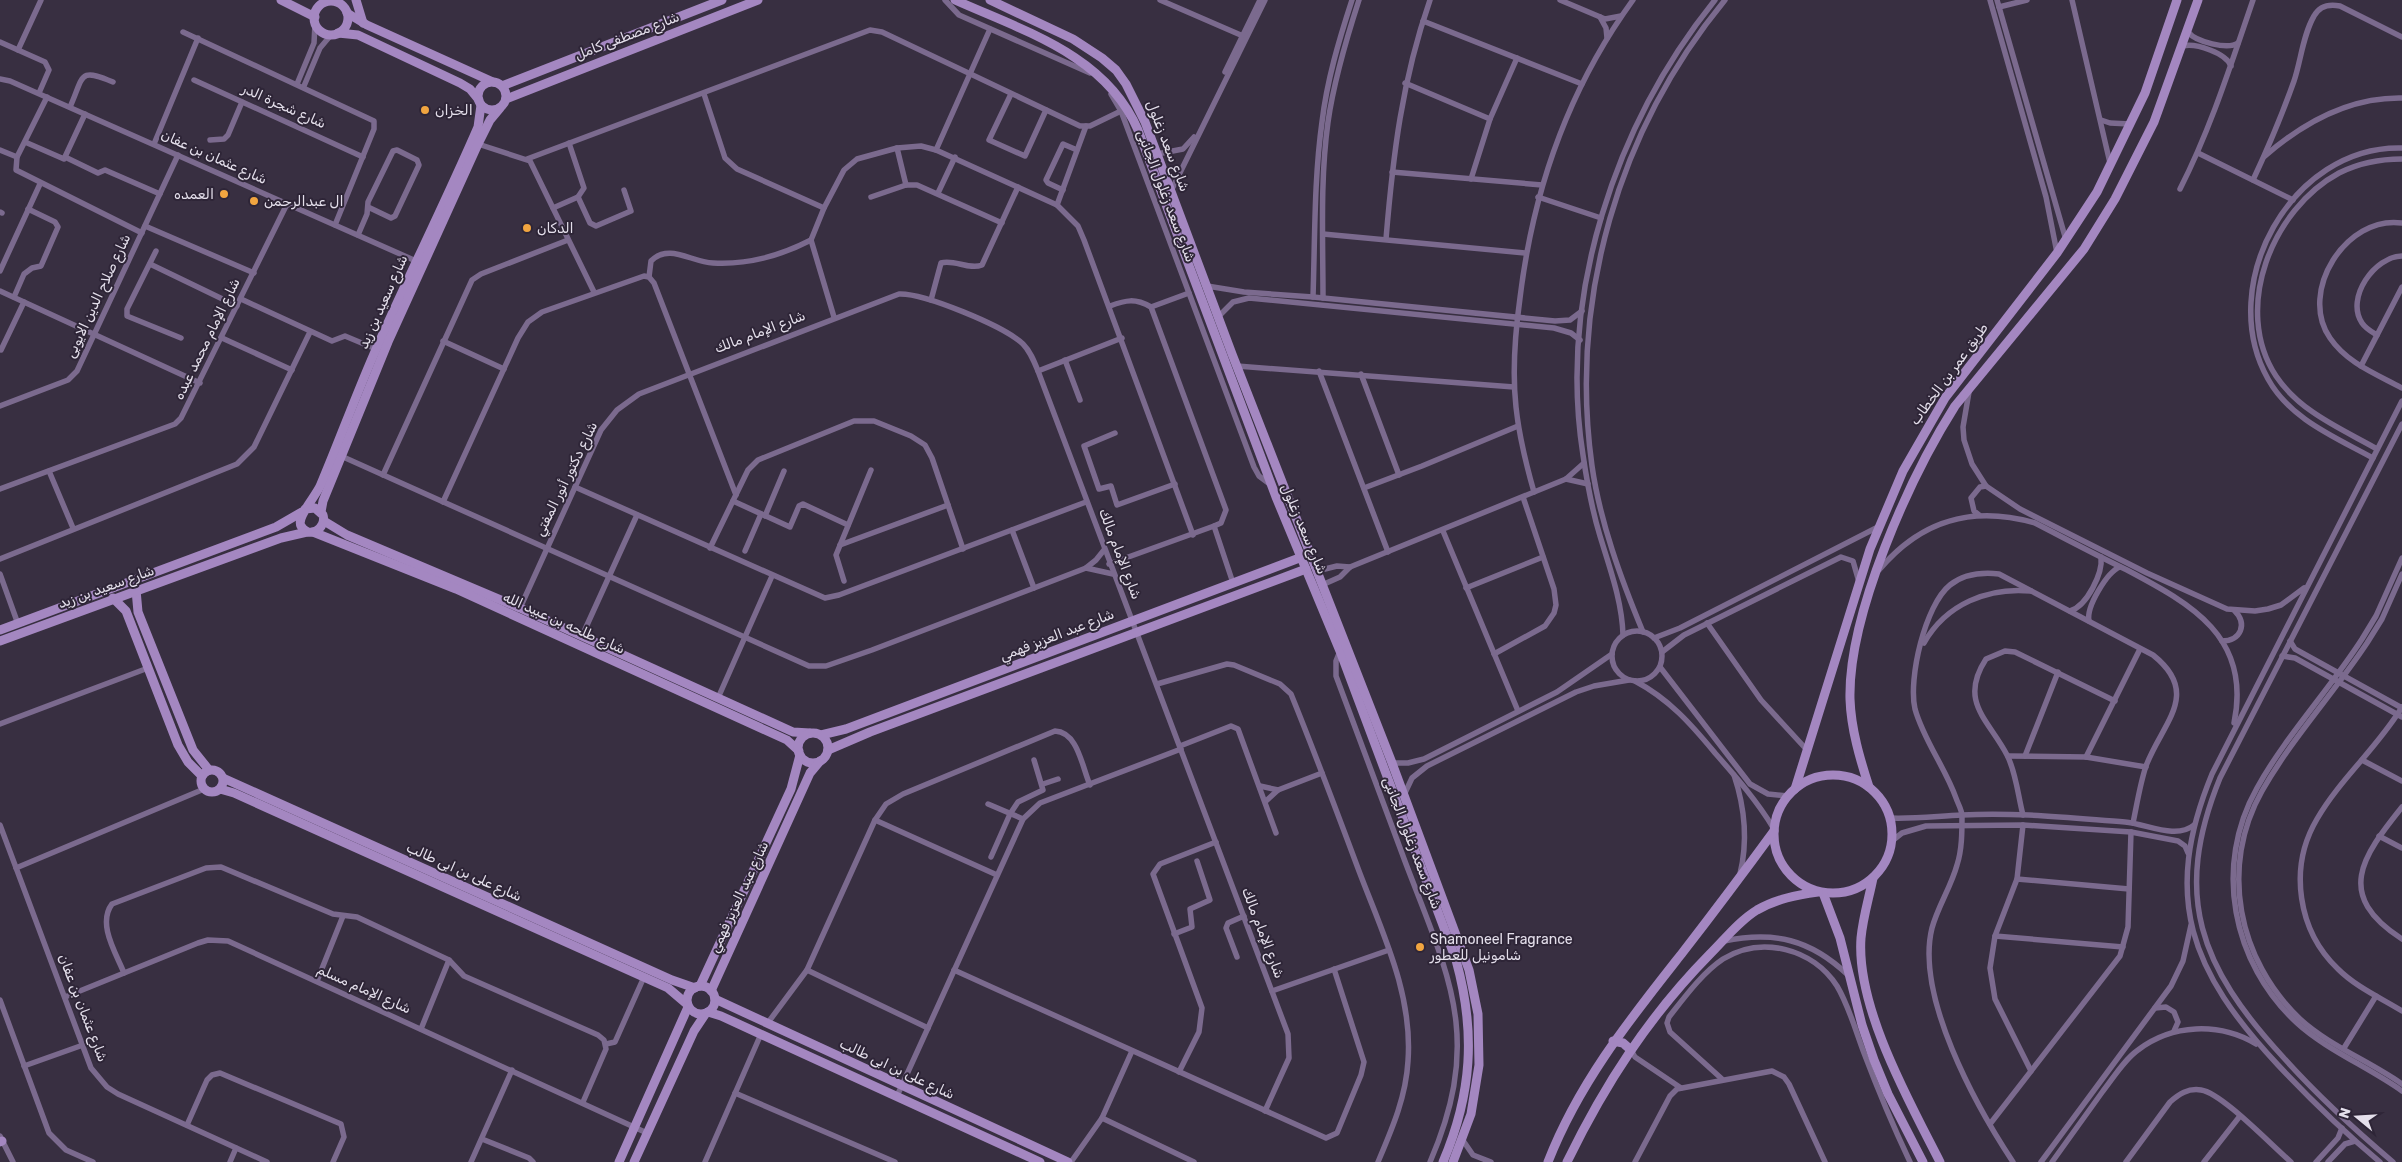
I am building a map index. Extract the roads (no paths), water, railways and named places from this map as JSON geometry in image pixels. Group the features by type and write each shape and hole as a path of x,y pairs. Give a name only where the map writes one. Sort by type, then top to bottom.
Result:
{"street":[{"path":"18,50 42,0"},
{"path":"281,0 296,2 315,20 323,33 352,34 362,37 465,85 490,110 500,108 506,99 502,86 365,24 347,13 340,4 314,0"},
{"path":"356,0 365,24 362,30 362,37"},
{"name":"شارع مصطفى كامل","path":"502,86 722,0"},
{"name":"شارع مصطفى كامل","path":"506,99 758,0"},
{"name":"شارع سعد زغلول الجانبى","path":"945,0 959,15 1091,74 1110,92 1120,112 1254,467 1259,476 1271,485"},
{"name":"شارع سعد زغلول","path":"956,0 1073,55 1103,79 1116,93 1134,122 1185,242 1271,485 1392,763 1404,795 1459,969 1466,994 1470,1040 1466,1088 1454,1133 1443,1162"},
{"name":"شارع سعد زغلول","path":"990,0 1073,39 1102,58 1116,70 1134,98 1157,154 1171,191 1185,242 1207,286 1317,571 1341,646 1428,872 1469,970 1478,1014 1479,1056 1476,1090 1471,1114 1453,1162"},
{"path":"1160,0 1243,36"},
{"path":"1157,154 1176,152 1193,140 1260,0"},
{"path":"1171,191 1266,0"},
{"path":"1313,297 1317,169 1322,120 1334,59 1352,0"},
{"path":"1323,298 1323,183 1328,122 1340,62 1359,0"},
{"path":"1386,239 1392,172 1405,83 1430,0"},
{"path":"1560,0 1600,17 1611,19 1622,16"},
{"path":"1534,492 1518,426 1514,387 1516,324 1525,252 1538,197 1560,134 1582,84 1633,0"},
{"path":"1623,635 1617,593 1600,535 1584,463 1578,401 1582,311 1601,218 1617,167 1643,109 1677,52 1715,0"},
{"path":"1643,632 1616,559 1602,514 1592,467 1587,421 1586,374 1593,288 1603,240 1640,134 1669,77 1686,50 1725,0"},
{"path":"1990,0 2046,197 2057,253"},
{"path":"1997,0 2066,240"},
{"path":"1999,7 2027,0"},
{"path":"2072,0 2111,167"},
{"name":"طريق عمر بن الخطاب","path":"1795,789 1859,582 1878,527 1903,471 1945,398 2057,253 2111,167 2158,61 2177,0"},
{"name":"طريق عمر بن الخطاب","path":"1869,787 1853,727 1850,684 1861,626 1877,572 1904,502 1939,431 1970,388 2084,250 2115,199 2154,122 2198,0"},
{"path":"2180,189 2198,154 2231,67 2253,0"},
{"path":"297,84 314,43 317,10 324,3"},
{"path":"2253,180 2281,118 2314,15 2319,9 2333,4 2340,6 2402,37"},
{"path":"304,86 320,48 345,27 347,13"},
{"path":"1600,17 1606,28 1607,40"},
{"path":"1423,21 1582,84"},
{"path":"936,150 990,29"},
{"path":"527,158 704,94 870,30 882,32 969,76 1086,126 1120,112"},
{"path":"184,32 372,118 374,129 334,225"},
{"path":"2188,32 2195,37 2225,47 2238,43"},
{"path":"154,144 198,38"},
{"path":"0,42 45,62 49,70 39,94"},
{"path":"2183,46 2192,46 2222,56 2231,67"},
{"path":"1471,179 1490,120 1517,58"},
{"path":"70,107 83,77 88,74 92,73 113,82"},
{"path":"465,85 471,73"},
{"name":"شارع عثمان بن عفان","path":"0,79 10,81 70,107 416,262"},
{"name":"شارع شجرة الدر","path":"194,80 363,157"},
{"path":"480,102 480,90 492,82"},
{"path":"1405,83 1490,120"},
{"path":"704,94 725,158 733,166 824,208"},
{"path":"1011,94 989,140 1025,156 1046,110"},
{"path":"47,97 17,157 16,170 40,184 142,233"},
{"path":"2263,158 2290,135 2320,116 2352,104 2386,97 2402,98"},
{"path":"210,140 224,138 228,135 242,102"},
{"name":"شارع سعيد بن زيد","path":"0,630 276,527 304,511 321,495 341,456 388,342 478,144 484,123 480,102"},
{"name":"شارع سعيد بن زيد","path":"322,516 321,495 376,349 484,123 500,108"},
{"path":"65,157 85,114"},
{"path":"2101,120 2110,123 2131,124"},
{"path":"1057,204 1086,126"},
{"path":"25,142 61,159 65,157 98,173 105,170 160,194"},
{"path":"553,208 578,197 583,192 584,184 569,143"},
{"path":"478,144 527,158 533,165 594,292"},
{"path":"1063,190 1048,183 1046,180 1063,144 1077,150"},
{"path":"834,317 811,240 824,208 847,166 856,160 897,148 921,146 955,157 1057,204 1078,226 1122,338 1193,534"},
{"path":"897,148 906,185"},
{"path":"2373,458 2300,416 2283,400 2269,381 2258,359 2252,336 2250,313 2256,266 2266,242 2293,200 2329,168 2350,156 2373,149 2402,148"},
{"path":"0,150 17,157"},
{"path":"358,235 368,202 392,151 397,150 417,160 419,165 395,216 391,218 368,207"},
{"path":"2198,154 2293,200"},
{"name":"شارع صلاح الدين الايوبى","path":"0,406 68,380 77,371 178,155"},
{"path":"938,193 955,157"},
{"path":"2378,449 2306,408 2290,393 2276,376 2266,356 2260,335 2257,313 2259,291 2273,246 2285,224 2319,186 2340,173 2363,163 2402,159"},
{"path":"1392,172 1542,185"},
{"path":"0,271 40,184"},
{"path":"871,197 906,185 917,185 1002,223"},
{"path":"931,300 938,268 941,263 947,261 981,266 1018,187"},
{"path":"578,197 590,223 596,226 632,211 624,190"},
{"path":"1538,197 1601,218"},
{"name":"شارع الإمام محمد عبده","path":"0,489 175,424 186,410 200,383 287,204"},
{"path":"14,297 24,274 32,268 41,266 58,227 55,222 28,210"},
{"path":"2402,223 2381,224 2364,230 2350,240 2338,252 2331,264 2320,293 2321,316 2329,336 2342,354 2402,388"},
{"path":"145,226 254,273"},
{"path":"1323,234 1525,252"},
{"path":"383,475 472,280 481,274 568,240"},
{"path":"811,240 780,254 736,263 701,262 672,252 664,252 651,261 649,277 654,283 735,498 763,515 790,528 799,506 803,504 848,525"},
{"path":"156,252 127,310 127,316 181,338"},
{"path":"2377,335 2365,326 2358,315 2360,293 2370,274 2377,266 2385,259 2402,256"},
{"path":"150,264 237,306"},
{"path":"444,502 504,369 524,328 534,316 594,292 640,277 649,277"},
{"path":"1207,286 1244,292 1565,321 1574,318 1582,311"},
{"path":"2361,366 2402,287"},
{"path":"0,291 95,333 200,383"},
{"path":"1151,307 1188,293"},
{"name":"شارع الإمام مالك","path":"689,373 898,294 912,294 931,300 1015,338 1028,350 1038,371 1288,1034 1290,1050 1286,1064 1265,1111"},
{"path":"1218,317 1234,302 1249,298 1560,329 1571,333 1580,340"},
{"path":"241,299 332,341 348,337 376,349"},
{"path":"1110,306 1127,299 1136,300 1151,307 1225,503 1225,517 1221,523 1110,564"},
{"path":"1,350 24,302"},
{"path":"0,558 237,464 254,447 310,332"},
{"path":"222,338 292,370"},
{"path":"1038,371 1122,338"},
{"path":"443,341 504,369"},
{"path":"1065,360 1080,400"},
{"path":"1237,366 1514,387"},
{"path":"1319,371 1388,552"},
{"name":"شارع دكتور أنور المفتي","path":"520,608 601,430 617,410 639,394 689,373"},
{"path":"1361,374 1399,475"},
{"path":"1970,388 1963,415 1964,440 1972,464 1986,486 2020,508 2147,574 2214,606 2255,612 2281,605 2292,599 2310,580"},
{"path":"2380,1162 2355,1141 2262,1048 2230,1010 2217,990 2200,954 2192,923 2187,889 2188,855 2194,825 2205,790 2230,736 2402,401"},
{"path":"710,548 748,470 758,460 854,421 868,419 911,436 925,445 932,458 963,548"},
{"path":"2393,1162 2303,1080 2238,1004 2215,964 2201,921 2197,888 2198,856 2208,808 2238,740 2402,424"},
{"path":"1364,488 1518,426"},
{"path":"1115,433 1084,446 1100,490 1111,486 1117,505 1174,484"},
{"path":"341,456 800,664 826,666 1086,568 1104,550"},
{"path":"1322,585 1340,577 1350,567 1566,479 1584,463"},
{"path":"844,581 836,555 871,470"},
{"path":"49,471 73,528"},
{"path":"744,551 784,471"},
{"path":"1566,479 1588,484"},
{"path":"575,486 772,576 818,596 831,598 1086,502"},
{"path":"1979,515 1971,504 1971,498 1974,492 1986,486"},
{"path":"1494,654 1545,626 1554,613 1556,597 1523,497"},
{"path":"840,545 948,505"},
{"path":"315,508 322,516 322,528 310,532 300,523 304,511 315,508"},
{"path":"582,636 637,515"},
{"path":"1877,572 1909,540 1928,529 1948,521 1979,515 2014,517 2035,523 2167,592 2200,614 2222,641 2230,656 2237,683 2237,710 2230,736"},
{"name":"شارع طلحه بن عبيد الله","path":"322,516 345,540 780,731 810,734"},
{"path":"1214,526 1233,583"},
{"path":"276,527 280,530 281,538"},
{"path":"1654,638 1680,628 1878,527"},
{"path":"1012,530 1034,588"},
{"path":"1442,531 1518,711"},
{"name":"شارع سعيد بن زيد","path":"0,641 281,538 310,532"},
{"name":"شارع طلحه بن عبيد الله","path":"310,532 345,540 520,608 582,636 718,698 780,731 799,753"},
{"name":"شارع عبد العزيز فهمي","path":"821,735 846,729 1302,557"},
{"path":"1466,588 1543,557"},
{"path":"1662,652 1678,638 1841,557 1852,561 1859,582"},
{"path":"2070,611 2083,604 2101,569 2101,557"},
{"path":"2342,674 2376,616 2402,558"},
{"path":"1317,571 1337,566 1350,567"},
{"path":"2090,621 2090,608 2106,578 2115,569 2120,567"},
{"path":"1086,568 1113,574"},
{"path":"1271,569 1275,581"},
{"name":"شارع عبد العزيز فهمي","path":"828,750 1306,569"},
{"path":"2014,1162 1990,1124 1968,1083 1950,1040 1930,979 1929,944 1932,927 1957,866 1961,846 1962,815 1946,774 1920,723 1915,707 1913,682 1918,653 1934,605 1949,586 1959,579 1986,572 1999,574 2036,591 2153,655 2168,667 2173,676 2176,698 2174,710 2146,767 2133,823"},
{"path":"0,574 18,624"},
{"path":"2402,574 2382,619 2262,791 2244,838 2239,863 2239,888 2247,938 2269,983 2302,1020 2322,1036 2402,1084"},
{"path":"718,698 772,576"},
{"path":"1918,653 1928,635 1942,620 1964,604 1995,592 2015,589 2036,591"},
{"path":"136,590 138,612 193,750 205,773"},
{"path":"113,598 123,606 129,616 181,751 205,773"},
{"path":"2222,641 2230,641 2237,638 2241,631 2242,623 2240,616 2234,610"},
{"path":"129,616 138,612"},
{"path":"1707,623 1761,700 1807,750"},
{"path":"1392,763 1408,764 1424,759 1574,683 1612,654 1616,644 1623,635 1633,631 1643,632 1654,638 1662,652 1660,667 1649,678 1594,686 1576,692 1427,766 1412,778 1404,795"},
{"path":"2290,641 2295,648 2402,707 2400,716 2362,760 2316,819 2304,851 2300,884 2305,916 2319,946 2340,971 2402,1011"},
{"name":"شارع سعد زغلول الجانبى","path":"1341,646 1336,661 1336,676 1437,943 1455,1004 1458,1060 1454,1087 1430,1162"},
{"path":"2086,758 2140,649"},
{"path":"2023,815 2008,756 1992,734 1977,705 1975,693 1979,669 1986,659 2005,651 2015,652 2115,701"},
{"path":"1612,654 1616,670 1657,694 1677,710 1755,799 1774,830"},
{"path":"2282,656 2295,658 2400,716"},
{"path":"1156,684 1227,664 1234,665 1284,686 1291,694 1389,950 1407,1013 1408,1061 1401,1104 1378,1162"},
{"path":"1660,667 1750,784 1768,794 1788,796"},
{"path":"0,724 148,668"},
{"path":"2025,756 2058,672"},
{"path":"2337,681 2271,766 2257,788 2246,812 2238,836 2234,862 2233,888 2236,914 2251,963 2280,1006 2298,1025 2319,1040 2402,1091"},
{"path":"897,1096 1023,819 1040,803 1090,785 1231,726 1240,732 1276,833"},
{"path":"846,729 845,736 851,740"},
{"path":"767,1024 807,970 875,820 886,804 895,798 1055,731 1062,732 1073,740 1090,785"},
{"path":"810,734 821,735 827,744 828,750 820,761 807,761 799,753 801,740 810,734"},
{"name":"شارع عبد العزيز فهمي","path":"698,987 796,776 799,753"},
{"path":"2008,756 2086,758 2146,767"},
{"path":"991,857 1010,814 1018,802 1043,790 1034,760"},
{"path":"2362,760 2402,781"},
{"name":"شارع عبد العزيز فهمي","path":"713,995 717,978 806,781 820,761"},
{"path":"218,771 223,778 220,789 212,792 204,788 201,781 205,773 218,771"},
{"path":"1266,801 1278,790 1322,773"},
{"path":"1733,774 1742,803 1745,834 1739,880"},
{"path":"1567,1162 1603,1093 1624,1059 1633,1053 1673,994 1745,919 1769,904 1821,892 1839,893 1855,889 1873,878 1886,861 1892,841 1890,818 1882,801 1869,787 1845,776 1832,775 1819,777 1795,789 1788,796 1778,812 1774,830 1776,847 1781,862 1791,875 1803,885 1821,892 1840,938 1848,975 1874,1060 1888,1094 1923,1162"},
{"path":"796,776 806,781"},
{"name":"شارع على بن ابى طالب","path":"223,778 410,867 670,984 688,1006"},
{"path":"1042,784 1058,779"},
{"path":"1260,786 1278,790"},
{"path":"16,868 204,788"},
{"name":"شارع على بن ابى طالب","path":"220,789 234,793 410,867"},
{"path":"988,804 1023,819"},
{"path":"2402,807 2379,836 2363,864 2361,880 2363,896 2367,906 2379,923 2402,939"},
{"path":"1890,818 1913,819 1962,815 2023,815 2133,823 2179,832 2194,825"},
{"path":"875,820 997,875"},
{"name":"شارع عثمان بن عفان","path":"0,825 2,838 16,868 91,1068 107,1087 267,1162"},
{"path":"1892,841 1902,833 1914,828 1961,825 2023,825 2131,832 2178,841 2185,846 2188,855"},
{"path":"2023,825 2017,879 1995,936 1990,968 1995,999 2031,1071"},
{"path":"1548,1162 1582,1093 1611,1043 1739,880 1774,830"},
{"path":"1990,1124 2115,964 2123,947 2128,927 2131,832"},
{"path":"2379,836 2402,848"},
{"path":"1179,1072 1199,1032 1202,1008 1153,874 1160,864 1216,842"},
{"path":"1174,934 1192,927 1190,909 1210,900 1197,861"},
{"path":"124,973 106,924 106,914 112,904 118,900 211,866 221,867 332,914 357,917 450,960 464,976 598,1035 606,1044 611,1045 615,1042 644,978"},
{"path":"1873,878 1861,939 1865,986 1900,1084 1940,1162"},
{"path":"2017,879 2129,889"},
{"path":"317,981 343,916"},
{"path":"1237,957 1226,928 1228,923 1244,916"},
{"path":"2041,1162 2171,986 2183,961 2192,923"},
{"name":"شارع على بن ابى طالب","path":"542,927 644,978 670,984 698,987"},
{"path":"1722,942 1745,937 1768,936 1791,940 1813,948 1832,960 1848,975"},
{"path":"1995,936 2123,947"},
{"name":"شارع الإمام مسلم","path":"65,997 198,943 218,939 228,941 648,1133"},
{"path":"1722,1079 1670,1032 1667,1023 1669,1017 1712,968 1724,959 1751,948 1772,947 1794,951 1819,966 1838,988 1881,1099 1910,1162"},
{"path":"1272,991 1389,950"},
{"path":"421,1029 450,960"},
{"path":"954,970 1326,1138 1337,1133 1361,1075 1364,1062 1334,969"},
{"path":"807,970 928,1028"},
{"path":"706,973 711,978 717,978"},
{"path":"619,1162 682,1024 688,1006 688,995 698,987 713,995 714,1005 694,1031 634,1162"},
{"name":"شارع على بن ابى طالب","path":"713,995 730,1008 1070,1162"},
{"path":"2344,1048 2376,996"},
{"path":"0,1000 49,1133 66,1150 93,1162"},
{"path":"688,1006 696,1013 707,1013"},
{"path":"2155,1008 2166,1006 2174,1012 2178,1022 2174,1032"},
{"path":"726,1018 726,1012 730,1008"},
{"name":"شارع على بن ابى طالب","path":"707,1013 726,1018 1040,1162"},
{"path":"682,1024 694,1031"},
{"path":"2052,1162 2121,1067 2136,1051 2154,1039 2174,1032 2197,1029 2220,1030 2242,1036 2262,1048"},
{"path":"705,1162 761,1034"},
{"path":"1611,1043 1623,1042 1633,1053 1681,1088"},
{"path":"1611,1043 1615,1055 1624,1059"},
{"path":"583,1102 605,1053 606,1044"},
{"path":"24,1066 83,1045"},
{"path":"1070,1162 1102,1118 1132,1051"},
{"path":"471,1162 512,1070"},
{"path":"1635,1162 1670,1096 1681,1088 1772,1071 1784,1077 1825,1162"},
{"path":"186,1125 207,1080 212,1075 220,1073 341,1124 344,1137 333,1162"},
{"path":"2126,1162 2170,1102 2178,1094 2189,1090 2211,1093 2240,1116 2290,1162"},
{"path":"735,1093 895,1162"},
{"path":"2204,1162 2240,1116"},
{"path":"1102,1118 1194,1162"},
{"path":"2316,1162 2338,1138 2342,1128"},
{"path":"482,1139 529,1158 533,1162"},
{"path":"1462,1139 1474,1159 1491,1162"},
{"path":"1,1140 13,1162"},
{"path":"2328,1162 2345,1144 2355,1141"},
{"path":"230,1162 236,1148"}],"place":[{"name":"الخزان","path":"425,110"},
{"name":"العمده","path":"224,194"},
{"name":"ال عبدالرحمن","path":"254,201"},
{"name":"الدكان","path":"527,228"},
{"name":"Shamoneel Fragrance شامونيل للعطور","path":"1420,947"}]}
